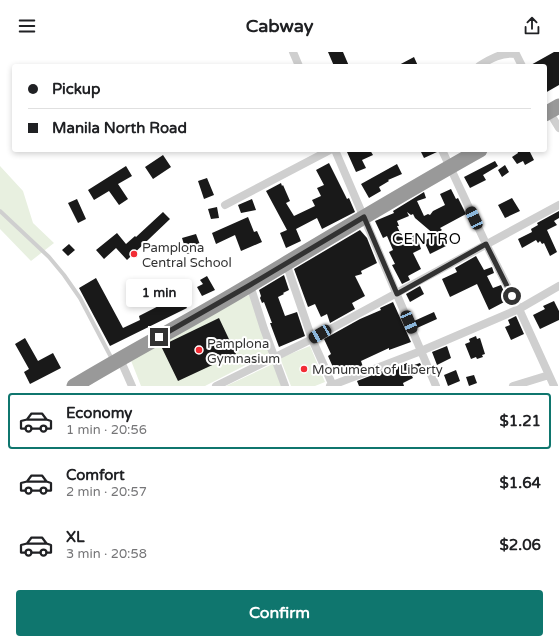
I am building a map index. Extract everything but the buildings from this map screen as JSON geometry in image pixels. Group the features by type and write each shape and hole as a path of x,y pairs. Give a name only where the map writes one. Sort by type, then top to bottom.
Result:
{"highway":[{"path":"74,386 477,152"}],"street":[{"path":"293,52 298,64"},
{"path":"482,64 501,53 507,52 516,54 521,64"},
{"path":"549,110 559,128"},
{"path":"225,206 326,152"},
{"path":"336,152 436,386"},
{"path":"443,152 486,244 519,309 554,386"},
{"path":"216,386 397,294 559,205"},
{"path":"286,263 312,338 332,386 421,351 519,309 559,286"},
{"path":"250,285 274,357 286,386"},
{"path":"117,360 132,386"},
{"path":"513,386 549,375"}],"lane":[{"path":"0,211 49,257 64,275 80,298 117,360"}],"green space":[{"path":"0,166 23,191 33,223 54,243 31,261 0,229"},
{"path":"253,293 269,353 205,386 141,386 130,358 166,335"},
{"path":"310,346 325,382 315,386 291,386 280,358"},
{"path":"275,363 281,386 226,386"}],"place":[{"name":"Pamplona Central School","path":"134,254"},
{"name":"Pamplona Gymnasium","path":"199,350"},
{"name":"Monument of Liberty","path":"304,369"}],"district":[{"name":"CENTRO","path":"427,239"}],"route":[{"path":"159,337 364,217 397,294 486,244 512,296"}]}
